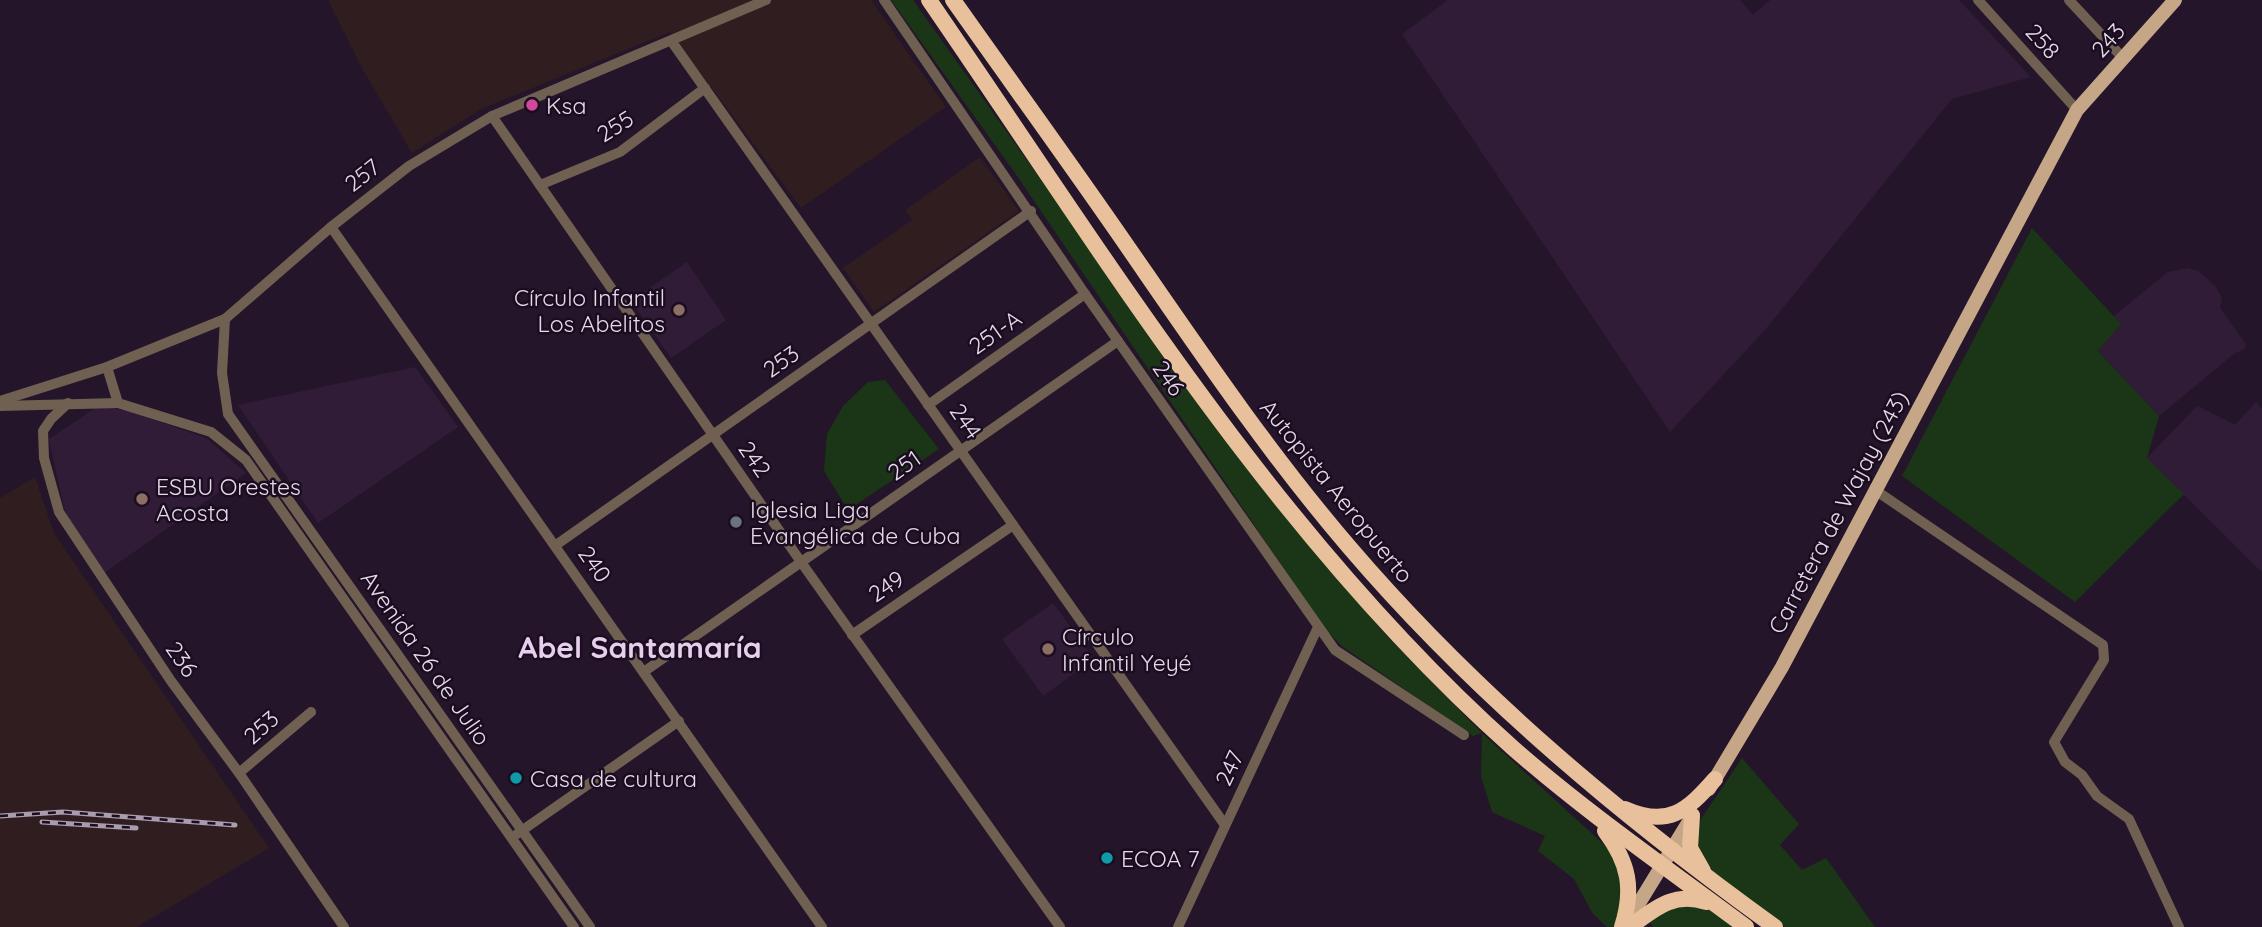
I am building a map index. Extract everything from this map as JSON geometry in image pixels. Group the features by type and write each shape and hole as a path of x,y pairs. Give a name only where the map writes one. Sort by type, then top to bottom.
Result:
{"highway":[{"name":"Autopista Aeropuerto","path":"929,0 1123,281 1275,489 1334,562 1450,687 1512,747 1661,867 1746,927"},
{"name":"Autopista Aeropuerto","path":"953,0 1288,473 1414,620 1510,714 1611,803 1714,884 1775,927"},
{"path":"1611,803 1653,818 1669,816 1696,801 1715,779"},
{"path":"1593,814 1615,843 1627,868 1629,902 1623,927"},
{"path":"1692,816 1690,848 1695,860 1714,884"},
{"path":"1630,927 1668,901 1696,899 1718,906"}],"main road":[{"name":"243","path":"2077,110 2170,1"},
{"name":"Carretera de Wajay (243)","path":"1623,927 1782,667 2077,110"}],"street":[{"name":"257","path":"0,403 107,367 225,319 331,227 409,166 492,116 766,0"},
{"name":"246","path":"884,0 1031,211 1085,294 1335,650 1464,735"},
{"name":"258","path":"1978,0 2077,110"},
{"path":"2069,0 2122,57"},
{"name":"244","path":"672,42 1225,825"},
{"name":"255","path":"540,185 620,152 705,88"},
{"name":"242","path":"492,116 852,635 1060,927"},
{"name":"253","path":"556,545 1031,211"},
{"name":"240","path":"331,227 645,671 822,927"},
{"name":"251-A","path":"928,405 1085,294"},
{"name":"Avenida 26 de Julio","path":"225,319 222,373 228,414 396,652 418,693 517,834 590,927"},
{"name":"251","path":"645,671 1118,341"},
{"path":"107,367 118,403"},
{"name":"257","path":"0,403 35,406 68,403"},
{"path":"43,431 68,403"},
{"name":"Avenida 26 de Julio","path":"68,403 118,403 211,432 246,460 386,659 418,693"},
{"name":"236","path":"35,406 43,431 44,458 50,487 76,540 171,681 239,774 344,927"},
{"path":"211,432 228,414"},
{"path":"1875,491 2103,645 2104,660 2054,742 2065,762 2082,775 2097,796 2129,819 2179,927"},
{"name":"249","path":"852,635 1013,525"},
{"name":"247","path":"1178,927 1318,627"},
{"path":"386,659 396,652"},
{"name":"253","path":"239,774 310,712"},
{"path":"517,834 679,721"},
{"name":"Avenida 26 de Julio","path":"517,834 574,927"}],"shaded area":[{"path":"328,0 871,0 946,107 801,208 670,32 481,109 412,153 363,70"},
{"path":"1448,0 1740,0 1753,15 1770,0 1959,0 2031,77 1952,99 1765,330 1670,432 1402,34"},
{"path":"980,157 1019,211 874,312 843,268 912,220 905,210"},
{"name":"Círculo Infantil Los Abelitos","path":"687,262 726,320 671,358 631,301"},
{"path":"2188,268 2198,271 2215,286 2222,298 2220,308 2246,344 2245,349 2235,353 2159,416 2098,351 2120,325 2114,316 2168,272"},
{"path":"415,367 458,427 318,523 238,405"},
{"path":"2256,402 2262,409 2262,572 2147,458 2197,406 2235,425"},
{"name":"ESBU Orestes Acosta","path":"100,405 132,412 206,438 246,473 104,573 75,531 64,508 49,439"},
{"path":"35,477 54,533 269,848 137,927 0,927 0,498"},
{"name":"Círculo Infantil Yeyé","path":"1053,603 1094,659 1043,696 1002,639"}],"green space":[{"path":"891,0 913,0 1234,451 1293,526 1386,635 1482,733 1473,736 1343,647 1325,629 1015,173"},
{"path":"2032,228 2121,324 2098,351 2159,416 2147,458 2184,494 2075,602 1902,476"},
{"path":"885,380 939,449 848,510 824,471 827,434 843,406 868,382"},
{"path":"1482,733 1610,850 1624,882 1616,927 1607,927 1593,914 1574,879 1538,851 1545,836 1492,812 1481,776"},
{"path":"1742,758 1799,824 1780,845 1802,870 1826,858 1875,927 1785,927 1714,875 1700,859 1695,839 1701,819"},
{"path":"1693,903 1712,909 1736,927 1653,927 1650,923 1655,912"}],"railway":[{"path":"0,816 63,812 235,825"},
{"path":"42,822 136,828"}],"place":[{"name":"Ksa","path":"532,105"},
{"name":"Círculo Infantil Los Abelitos","path":"679,310"},
{"name":"ESBU Orestes Acosta","path":"142,499"},
{"name":"Iglesia Liga Evangélica de Cuba","path":"736,522"},
{"name":"Círculo Infantil Yeyé","path":"1048,649"},
{"name":"Casa de cultura","path":"516,778"},
{"name":"ECOA 7","path":"1107,858"}],"district":[{"name":"Abel Santamaría","path":"640,647"}]}
